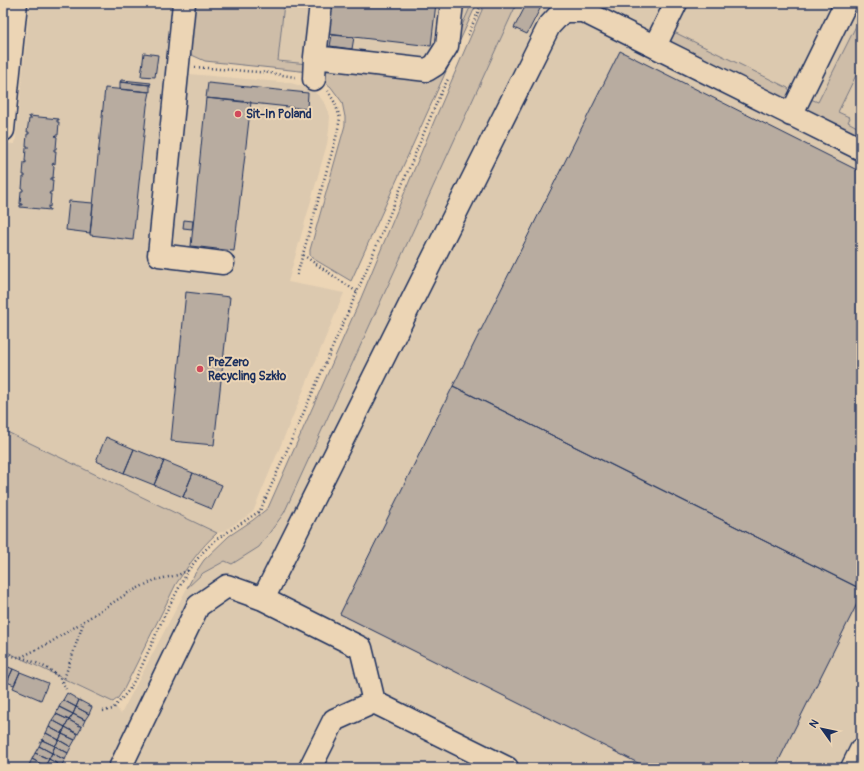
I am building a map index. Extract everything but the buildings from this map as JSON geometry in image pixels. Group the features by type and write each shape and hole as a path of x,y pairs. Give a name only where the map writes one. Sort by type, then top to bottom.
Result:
{"lane":[{"path":"3,130 16,3"},
{"path":"184,3 159,255 223,263"},
{"path":"314,79 321,3"},
{"path":"315,57 428,70 435,65 447,46 452,3"},
{"path":"655,46 676,3"},
{"path":"791,115 846,3"},
{"path":"263,599 549,26 563,11 583,11 861,149"},
{"path":"120,768 198,606 227,586 263,599 361,648 374,702"},
{"path":"310,768 334,720 374,702"},
{"path":"374,702 507,768"},
{"path":"852,768 861,750"}],"path":[{"path":"466,40 482,3"},
{"path":"178,66 270,73 314,79 327,89 340,118 337,134 297,275"},
{"path":"103,711 113,709 129,690 140,670 165,614 189,570 203,552 217,539 260,511 358,292 436,104 451,73"},
{"path":"303,256 358,292"},
{"path":"21,657 48,644 128,593 155,580 189,570"},
{"path":"63,682 84,620"},
{"path":"3,650 12,656 21,657 40,664 54,672 63,682 66,689"}],"shaded area":[{"name":"PreZero Recycling Szkło","path":"30,3 173,3 166,72 291,83 311,89 326,105 330,116 327,144 288,282 344,293 253,512 223,532 217,533 3,430 3,143 15,144"},
{"path":"190,3 284,3 278,61 439,77 472,3 477,3 351,281 312,258 310,255 310,250 345,125 342,102 331,87 314,73 205,61 189,54"},
{"path":"284,3 472,3 440,77 278,61"},
{"path":"485,3 517,3 284,513 259,547 232,564 225,561 203,573 187,588 204,560 229,536 268,508 361,298"},
{"path":"517,3 861,3 861,768 3,768 3,650 113,702 121,714 187,588 203,573 225,561 259,547 284,513"},
{"path":"861,16 861,65 838,112 849,117 848,122 857,127 861,123 861,140 807,110 805,106 808,98 818,102"},
{"path":"672,32 788,88 790,95 786,100 668,42"},
{"path":"3,430 217,533 200,551 176,584 124,689 118,698 113,702 3,650"}],"place":[{"name":"Sit-In Poland","path":"238,114"},
{"name":"PreZero Recycling Szkło","path":"200,369"}]}
